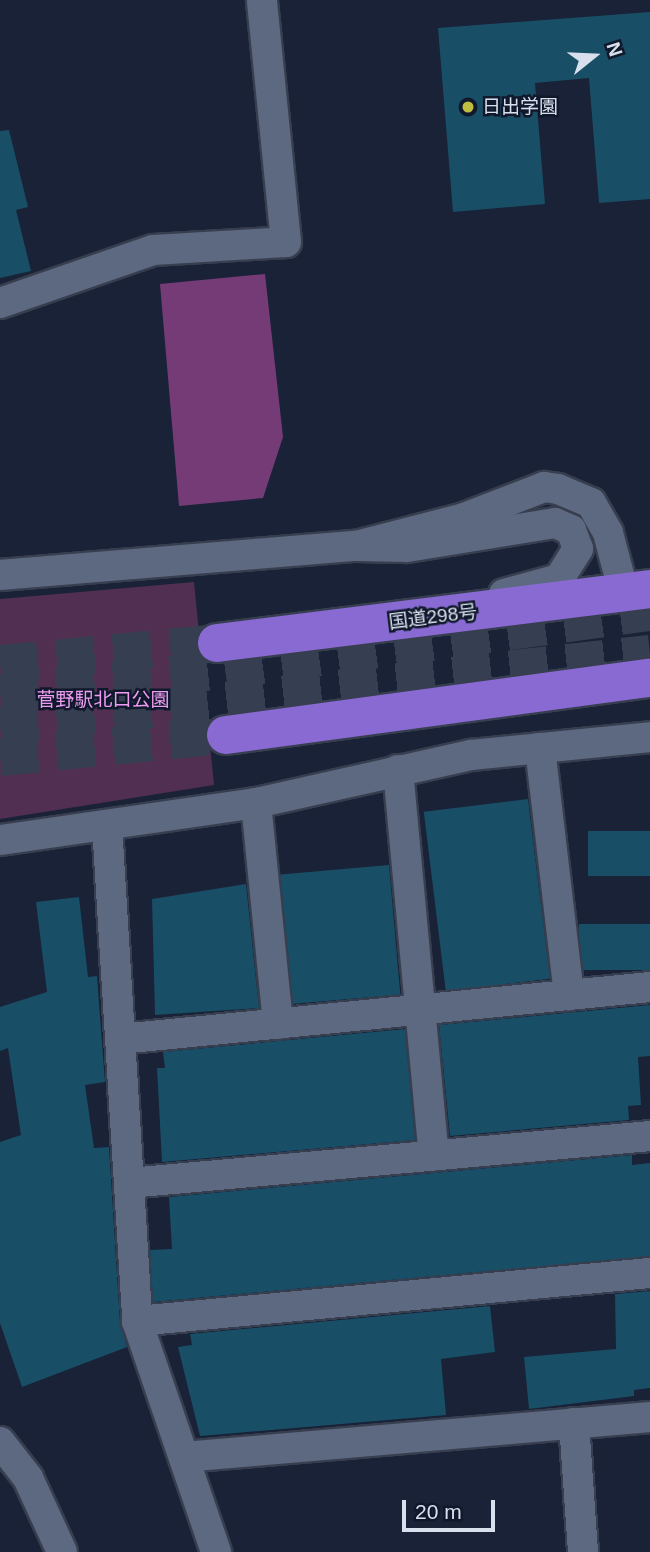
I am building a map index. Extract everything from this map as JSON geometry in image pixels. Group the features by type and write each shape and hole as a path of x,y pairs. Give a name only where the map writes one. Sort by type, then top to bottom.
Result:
{"highway":[{"name":"国道298号","path":"217,643 637,591"},
{"path":"226,735 650,678"}],"street":[{"path":"0,303 153,250 286,242 262,0"},
{"path":"356,546 464,518 544,487 558,489 591,503 637,591"},
{"path":"0,575 356,546 406,547 555,523 571,530 578,550 559,579 506,593 486,610"},
{"path":"0,840 256,803 398,769 540,748 650,737"},
{"path":"540,748 569,995"},
{"path":"398,769 423,1011 434,1155"},
{"path":"256,803 278,1024"},
{"path":"107,825 138,1321 216,1552"},
{"path":"120,1039 650,987"},
{"path":"129,1183 650,1136"},
{"path":"138,1321 650,1273"},
{"path":"184,1457 650,1417"},
{"path":"574,1423 583,1552"},
{"path":"0,1443 28,1478 62,1552"}],"green space":[{"name":"菅野駅北口公園","path":"194,582 214,785 0,819 0,599"}],"shaded area":[{"path":"265,274 283,437 263,498 179,506 160,284"}],"building":[{"path":"650,12 650,199 599,203 589,78 535,83 545,204 453,212 438,28"},
{"path":"9,130 28,207 16,210 31,271 0,278 0,131"},
{"path":"528,799 550,979 446,991 424,812"},
{"path":"588,831 650,831 650,876 588,876"},
{"path":"389,865 400,995 292,1004 280,874"},
{"path":"246,884 259,1008 155,1015 152,899"},
{"path":"79,897 88,977 97,976 105,1082 85,1085 94,1148 109,1147 120,1322 127,1347 22,1387 0,1323 0,1142 21,1135 8,1048 0,1051 0,1007 47,992 36,902"},
{"path":"579,924 650,924 650,970 579,970"},
{"path":"650,1005 650,1056 638,1057 641,1105 628,1106 629,1120 450,1136 439,1025"},
{"path":"405,1029 415,1140 162,1162 157,1068 165,1068 163,1052"},
{"path":"632,1155 632,1165 650,1163 650,1256 153,1302 150,1250 172,1249 169,1197"},
{"path":"650,1291 650,1388 634,1390 634,1396 529,1409 524,1357 616,1349 615,1294"},
{"path":"490,1306 495,1352 441,1359 446,1415 200,1436 178,1347 192,1345 190,1334"}],"tunnel":[{"path":"0,693 225,670 650,612"},
{"path":"0,664 217,643"},
{"path":"0,726 650,654"},
{"path":"0,757 226,735"}],"place":[{"name":"日出学園","path":"468,107"}]}
